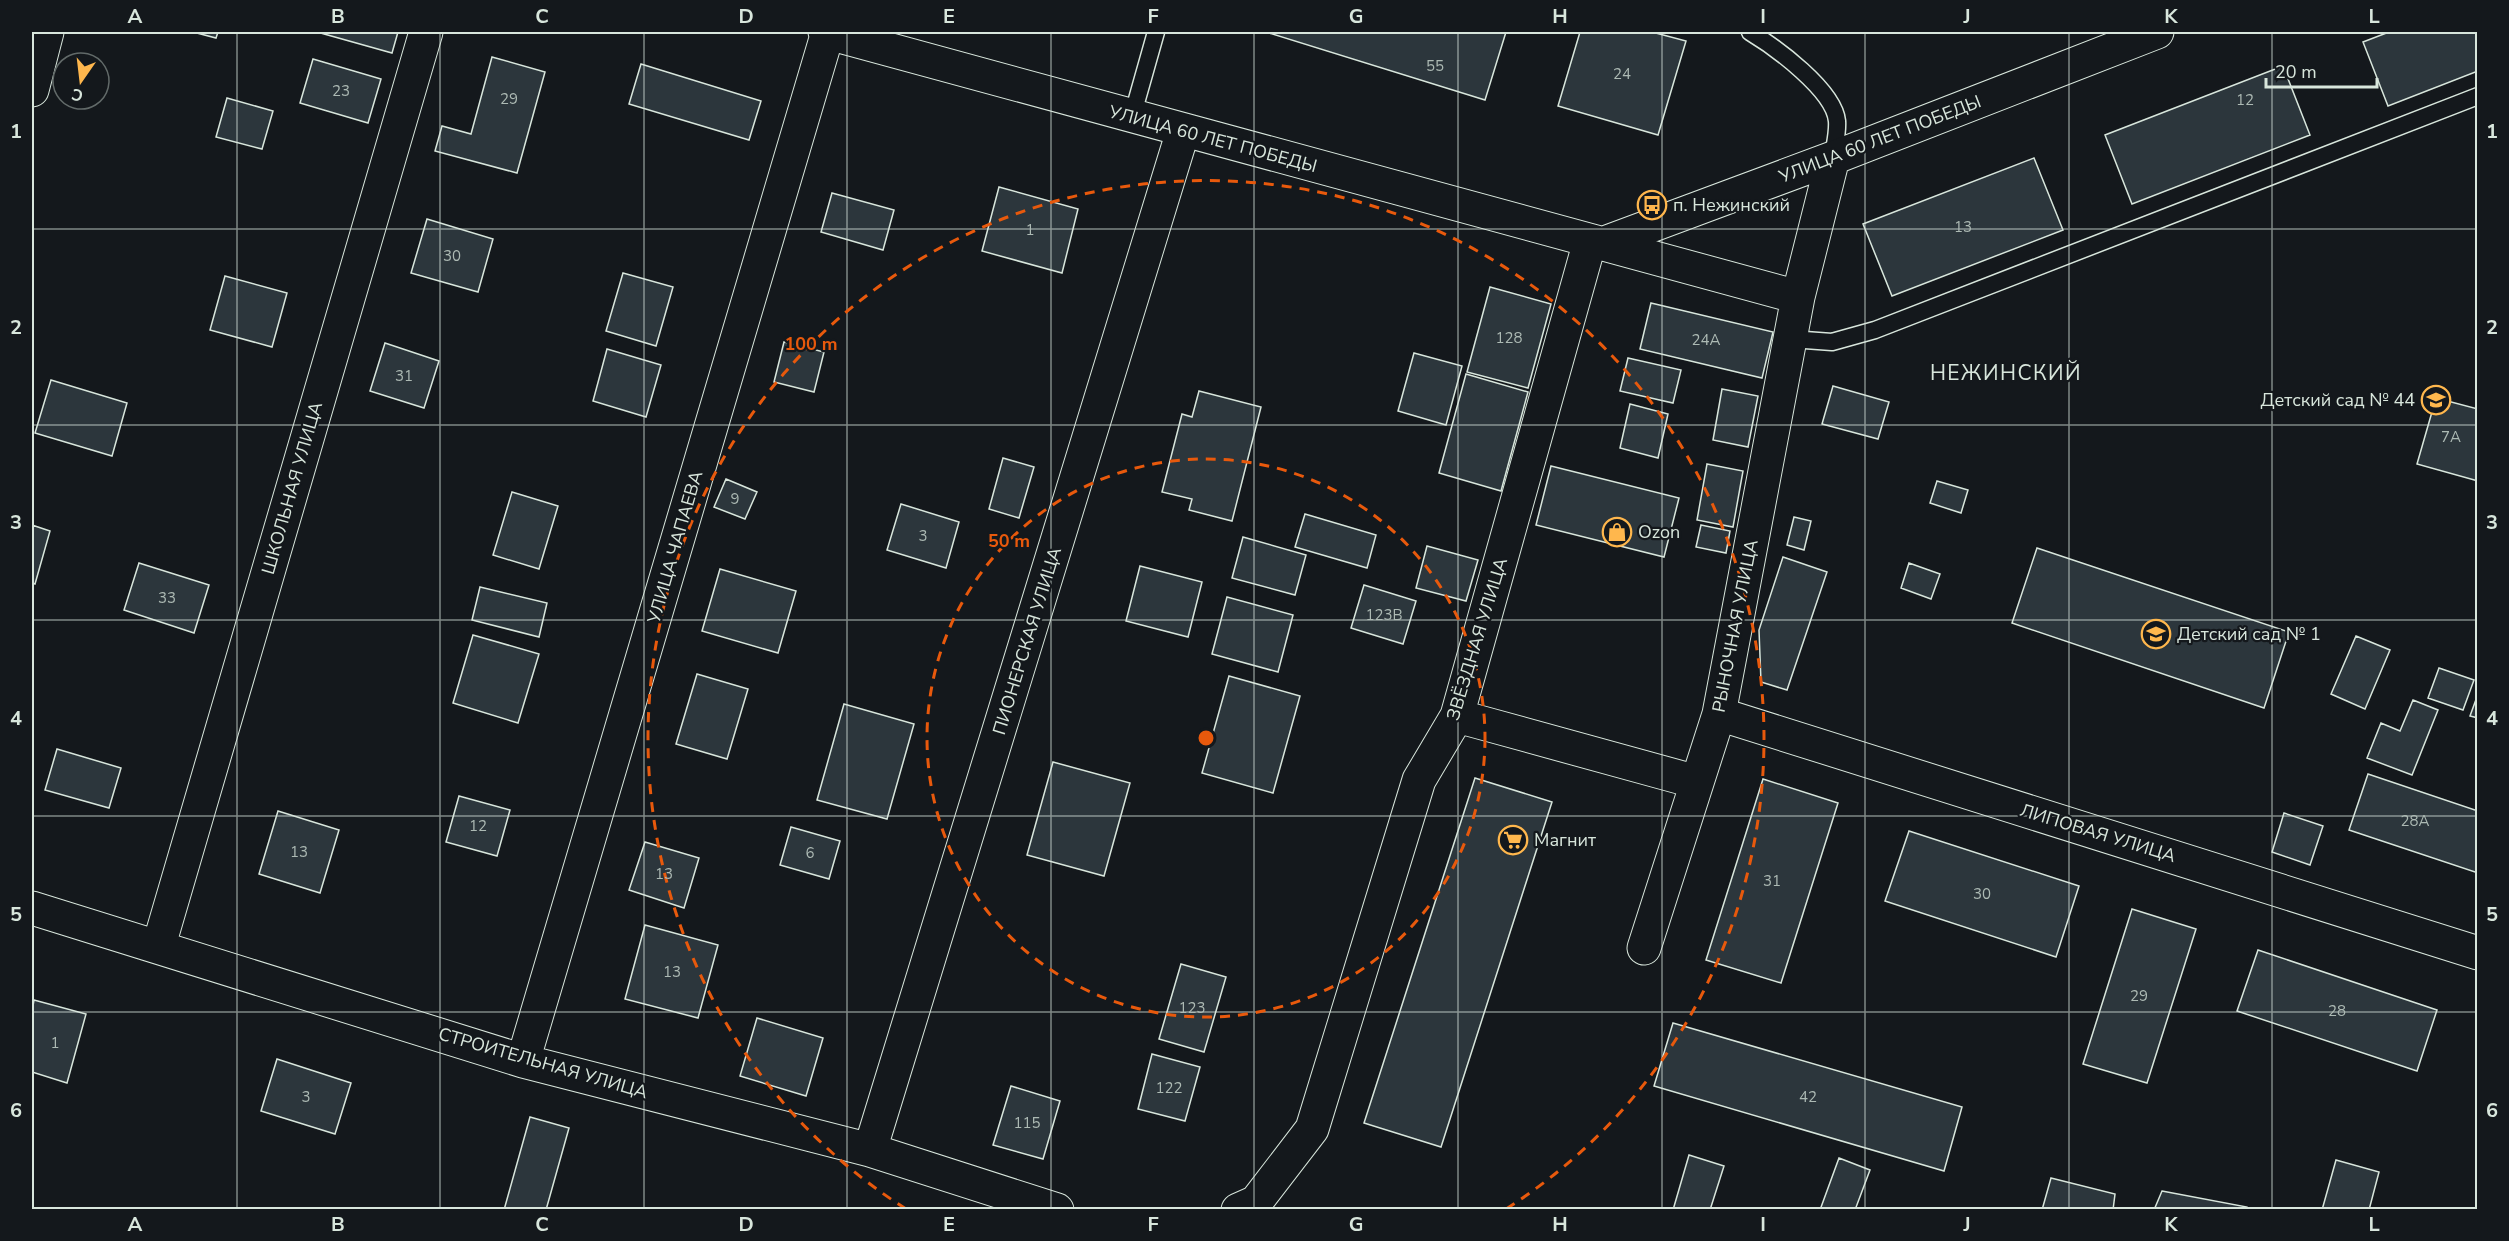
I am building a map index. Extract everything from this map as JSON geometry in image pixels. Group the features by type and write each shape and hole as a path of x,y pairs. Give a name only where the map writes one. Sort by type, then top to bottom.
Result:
{"street":[{"path":"32,90 47,32"},
{"name":"ШКОЛЬНАЯ УЛИЦА","path":"159,945 426,32"},
{"name":"УЛИЦА 60 ЛЕТ ПОБЕДЫ","path":"1596,242 1833,158 2157,32"},
{"name":"УЛИЦА 60 ЛЕТ ПОБЕДЫ","path":"837,33 1132,117 1798,297"},
{"name":"УЛИЦА ЧАПАЕВА","path":"523,1061 837,33"},
{"name":"ПИОНЕРСКАЯ УЛИЦА","path":"870,1150 1183,131"},
{"name":"РЫНОЧНАЯ УЛИЦА","path":"1644,948 1719,714 1798,297 1833,158"},
{"name":"ЗВЁЗДНАЯ УЛИЦА","path":"1238,1209 1256,1202 1312,1129 1419,780 1457,716 1596,242"},
{"name":"ЛИПОВАЯ УЛИЦА","path":"1719,714 2478,953"},
{"path":"1457,716 1697,782"},
{"name":"СТРОИТЕЛЬНАЯ УЛИЦА","path":"32,908 159,945 523,1061 870,1150 1057,1209"}],"lane":[{"path":"1132,117 1156,32"},
{"path":"1750,32 1771,45 1822,91 1837,119 1833,158"},
{"path":"1791,339 1832,342 1875,330 2478,96"}],"building":[{"path":"193,32 218,32 216,38"},
{"path":"317,32 398,32 392,53"},
{"path":"1266,32 1506,32 1485,100"},
{"path":"1580,32 1652,32 1686,41 1658,135 1558,106"},
{"path":"2389,32 2478,32 2478,71 2388,106 2363,42"},
{"path":"492,57 545,72 517,173 435,151 442,126 471,134"},
{"path":"313,59 381,79 368,123 300,103"},
{"path":"641,64 761,101 749,140 629,104"},
{"path":"2283,66 2310,135 2132,204 2105,135"},
{"path":"227,98 273,111 262,149 216,137"},
{"path":"2034,158 2063,230 1892,296 1863,224"},
{"path":"999,187 1078,209 1062,273 982,251"},
{"path":"832,193 894,210 883,250 821,232"},
{"path":"427,219 493,239 478,292 411,273"},
{"path":"623,273 673,287 656,346 606,331"},
{"path":"225,276 287,293 272,347 210,330"},
{"path":"1490,287 1551,304 1528,388 1467,372"},
{"path":"1651,303 1773,332 1762,378 1640,349"},
{"path":"784,342 824,352 814,392 774,382"},
{"path":"385,343 439,361 424,408 370,391"},
{"path":"607,349 661,365 646,417 593,401"},
{"path":"1414,353 1462,366 1446,425 1398,411"},
{"path":"1628,358 1681,370 1673,403 1620,391"},
{"path":"1466,374 1528,392 1501,491 1439,473"},
{"path":"51,380 127,403 112,456 35,433"},
{"path":"1833,386 1889,402 1878,439 1822,424"},
{"path":"1722,389 1758,396 1748,447 1713,440"},
{"path":"1199,391 1261,407 1232,521 1189,510 1192,499 1162,492 1182,414 1192,417"},
{"path":"2436,398 2478,409 2478,481 2417,464"},
{"path":"1630,404 1668,414 1658,458 1620,448"},
{"path":"1003,458 1034,467 1019,518 989,509"},
{"path":"1707,464 1743,471 1733,527 1697,520"},
{"path":"1551,466 1679,498 1664,557 1536,525"},
{"path":"726,479 757,492 745,519 714,507"},
{"path":"1937,481 1968,490 1961,513 1930,503"},
{"path":"512,492 558,506 539,569 493,555"},
{"path":"901,504 959,522 946,568 887,550"},
{"path":"1305,514 1376,535 1367,568 1295,547"},
{"path":"1794,517 1811,521 1804,550 1787,545"},
{"path":"32,525 50,531 35,584 32,583"},
{"path":"1701,525 1730,531 1726,553 1696,547"},
{"path":"1243,537 1306,555 1295,595 1232,578"},
{"path":"1427,546 1478,560 1466,601 1416,588"},
{"path":"2037,548 2289,632 2264,708 2012,623"},
{"path":"1783,557 1827,572 1787,690 1761,682 1759,630"},
{"path":"139,563 209,585 194,633 124,610"},
{"path":"1909,563 1940,574 1931,599 1901,588"},
{"path":"1140,566 1202,582 1188,637 1126,621"},
{"path":"720,569 796,591 778,653 702,631"},
{"path":"1364,585 1416,601 1403,644 1351,628"},
{"path":"480,587 547,603 539,637 472,620"},
{"path":"1227,597 1293,615 1278,672 1212,654"},
{"path":"473,635 539,654 518,723 453,703"},
{"path":"2356,636 2390,650 2365,709 2331,694"},
{"path":"2439,668 2474,680 2463,710 2428,698"},
{"path":"697,674 748,689 727,759 676,744"},
{"path":"1229,676 1300,696 1273,793 1202,773"},
{"path":"2478,694 2478,718 2470,716"},
{"path":"2413,700 2438,710 2412,775 2367,758 2381,723 2400,731"},
{"path":"844,704 914,724 887,819 817,800"},
{"path":"57,749 121,768 109,808 45,790"},
{"path":"1053,762 1130,783 1104,876 1027,855"},
{"path":"2368,774 2478,811 2478,873 2349,830"},
{"path":"1475,778 1552,802 1441,1147 1364,1123"},
{"path":"1763,779 1838,803 1781,983 1706,960"},
{"path":"459,796 510,810 497,856 446,842"},
{"path":"278,811 339,830 320,893 259,874"},
{"path":"2284,813 2323,826 2310,865 2272,852"},
{"path":"791,827 840,841 829,879 780,865"},
{"path":"1909,831 2079,886 2056,957 1885,901"},
{"path":"645,842 699,858 684,908 629,890"},
{"path":"2132,909 2196,929 2147,1083 2083,1064"},
{"path":"645,925 718,945 698,1018 625,999"},
{"path":"2258,950 2437,1010 2417,1071 2237,1011"},
{"path":"1181,964 1226,977 1204,1052 1159,1039"},
{"path":"34,1000 86,1014 67,1083 32,1072"},
{"path":"757,1018 823,1038 806,1096 740,1076"},
{"path":"1673,1023 1962,1107 1944,1171 1654,1086"},
{"path":"1152,1054 1200,1067 1185,1121 1138,1109"},
{"path":"277,1059 351,1083 335,1134 261,1111"},
{"path":"1011,1086 1060,1101 1043,1159 993,1145"},
{"path":"530,1117 569,1128 546,1210 504,1210"},
{"path":"1689,1155 1724,1166 1710,1210 1673,1210"},
{"path":"1839,1158 1870,1170 1855,1210 1820,1210"},
{"path":"2336,1160 2379,1172 2369,1210 2322,1210"},
{"path":"2051,1178 2115,1194 2113,1210 2042,1210"},
{"path":"2162,1191 2247,1207 2247,1210 2154,1210"}],"place":[{"name":"п. Нежинский","path":"1652,205"},
{"name":"Детский сад № 44","path":"2436,400"},
{"name":"Ozon","path":"1617,532"},
{"name":"Детский сад № 1","path":"2156,634"},
{"name":"Магнит","path":"1513,840"}],"district":[{"name":"НЕЖИНСКИЙ","path":"2006,373"}]}
